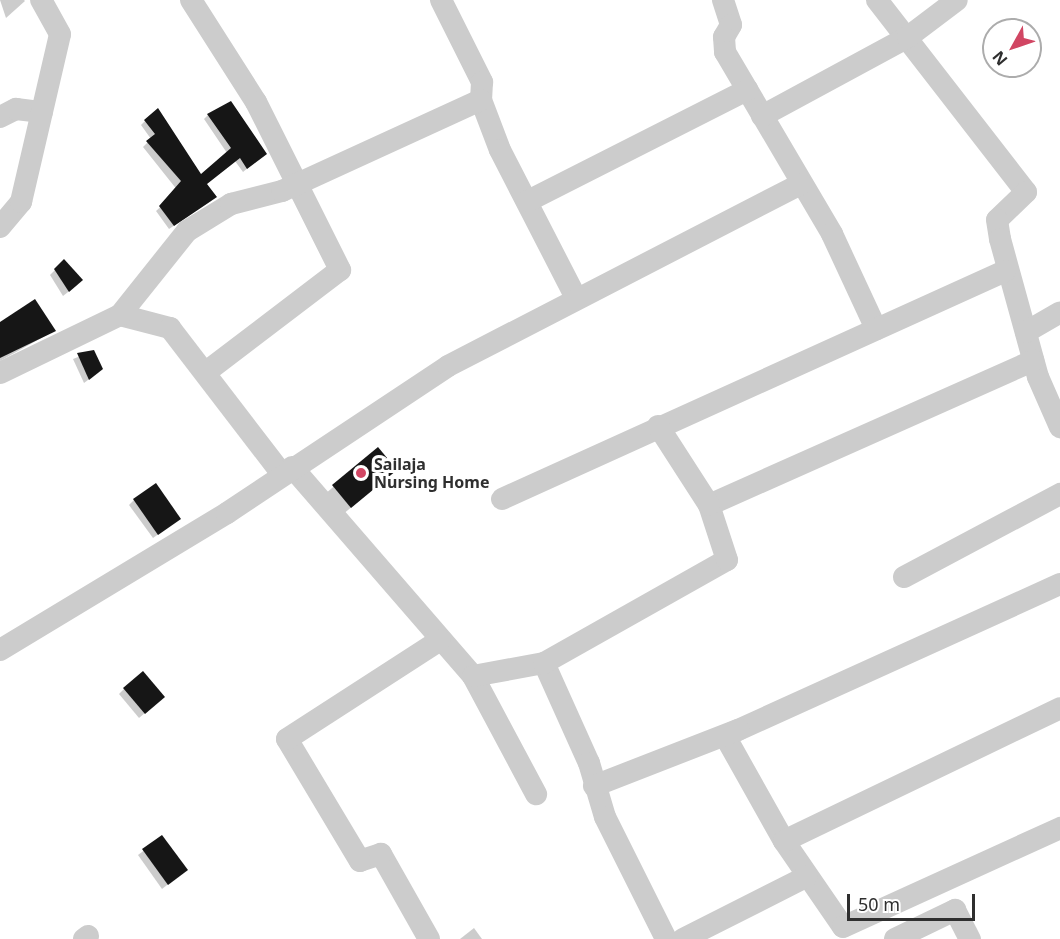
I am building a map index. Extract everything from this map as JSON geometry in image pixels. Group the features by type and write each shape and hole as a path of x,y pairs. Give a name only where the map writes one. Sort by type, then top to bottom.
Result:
{"street":[{"path":"0,227 21,202 60,34 41,0"},
{"path":"191,0 256,102 340,270 206,372"},
{"path":"441,0 482,82 481,100 575,296"},
{"path":"723,0 731,25 724,37 725,52 832,234 876,328"},
{"path":"877,0 908,37 1026,192 997,220 1005,271 1026,332 1033,361 1059,424"},
{"path":"762,117 908,37 957,0"},
{"path":"528,201 747,90"},
{"path":"0,373 120,315 187,231 231,204 297,184 481,100"},
{"path":"0,117 16,109 42,112"},
{"path":"0,650 287,471 448,366 575,296 801,184"},
{"path":"502,499 658,426 1005,271"},
{"path":"1026,332 1060,312"},
{"path":"120,315 170,328 287,471 473,676 536,794"},
{"path":"709,505 1033,361"},
{"path":"473,676 544,663 727,560 709,505 658,426"},
{"path":"904,577 1060,494"},
{"path":"1060,584 725,736 806,877 843,927 1060,828"},
{"path":"429,939 381,854 360,861 287,739 440,640"},
{"path":"544,663 594,786 666,939"},
{"path":"784,841 1060,708"},
{"path":"594,786 766,717"},
{"path":"682,939 806,877"},
{"path":"896,939 955,910 970,939"}],"building":[{"path":"231,101 267,154 247,169 240,158 207,184 217,197 174,226 159,206 181,181 146,141 155,134 144,120 158,108 201,174 231,148 207,114"},
{"path":"64,259 83,280 69,292 54,269"},
{"path":"35,299 56,331 0,358 0,322"},
{"path":"94,350 103,369 89,380 77,353"},
{"path":"378,447 397,470 351,508 332,485"},
{"path":"156,483 181,519 158,535 133,499"},
{"path":"143,671 165,697 145,714 123,688"},
{"path":"162,835 188,870 168,885 142,849"}],"place":[{"name":"Sailaja Nursing Home","path":"361,473"}]}
